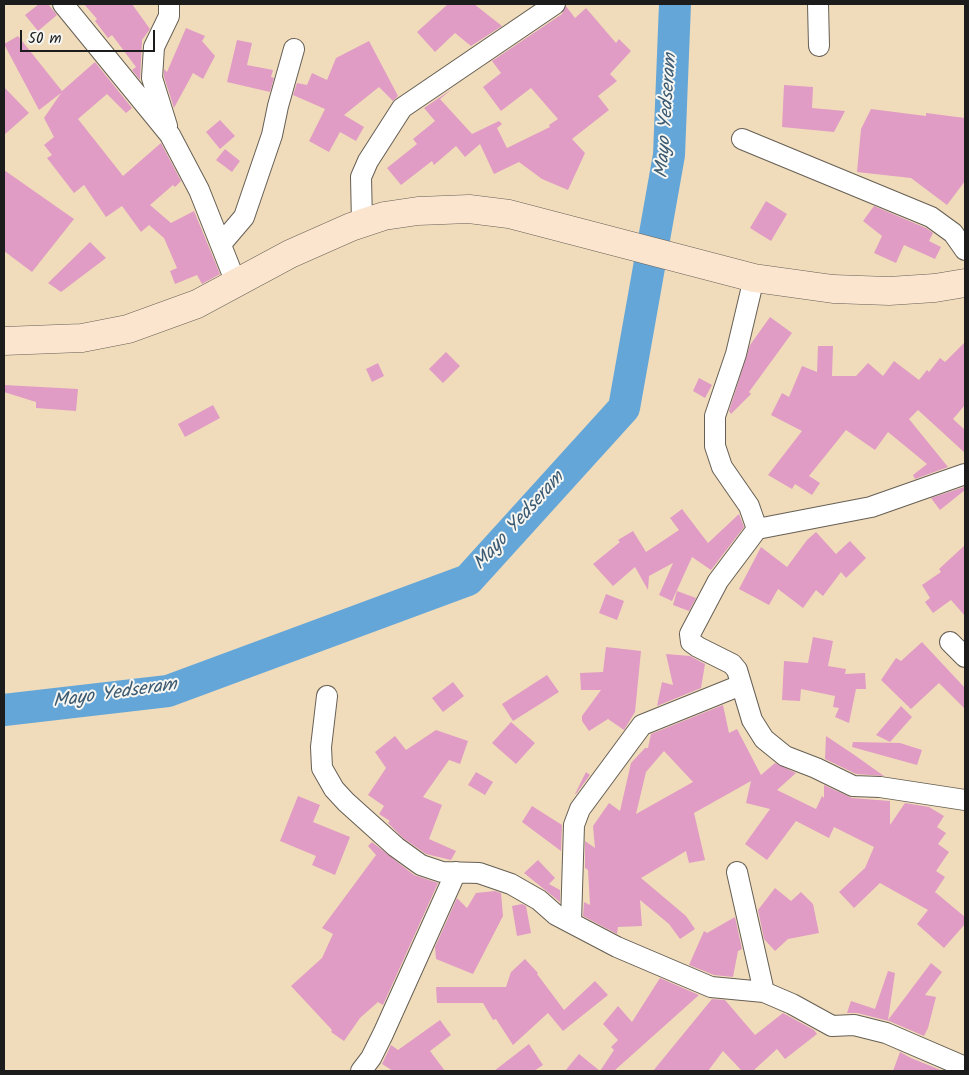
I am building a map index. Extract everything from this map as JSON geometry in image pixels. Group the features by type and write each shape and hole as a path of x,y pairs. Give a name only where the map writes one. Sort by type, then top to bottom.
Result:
{"street":[{"path":"63,4 170,135 196,182 236,284"},
{"path":"168,4 169,16 154,47 152,78 170,135"},
{"path":"362,223 362,177 368,161 402,108 555,4"},
{"path":"818,4 818,46"},
{"path":"221,244 244,217 272,135 294,49"},
{"path":"742,139 932,217 953,233 965,250"},
{"path":"4,341 82,338 128,329 188,307 320,240 384,216 418,211 469,209 509,214 754,278 834,289 889,291 935,288 965,283"},
{"path":"754,278 736,354 715,416 715,446 722,467 749,506 757,529"},
{"path":"965,474 871,507 757,529 718,581 690,634 691,642 732,664 756,726 764,739 786,756 853,786 880,787 965,800"},
{"path":"950,642 965,657"},
{"path":"571,922 574,825 580,809 642,725 741,685"},
{"path":"327,696 321,747 322,768 334,789 396,847 421,865 442,872 479,873 511,884 571,922 617,947 711,987 764,992 792,1004 832,1026 854,1025 886,1033 965,1067"},
{"path":"361,1071 371,1058 383,1034 456,872"},
{"path":"737,872 764,992"}],"building":[{"path":"39,4 48,4 57,15 38,31 25,15"},
{"path":"84,4 132,4 150,29 142,40 140,80 132,70 136,67 112,35 108,38 95,21 97,19"},
{"path":"448,4 474,4 502,26 471,46 455,33 435,52 417,32"},
{"path":"566,6 575,18 586,8 616,43 619,39 631,51 610,74 617,81 598,96 609,110 572,139 585,153 568,190 542,179 519,162 494,174 480,144 465,157 456,146 434,165 432,161 401,185 387,168 417,144 413,139 435,121 424,108 452,89 440,99 472,134 499,121 502,124 497,128 507,148 550,127 549,125 558,119 531,88 501,111 483,87 501,73 492,61 562,14"},
{"path":"186,28 205,36 202,41 215,56 203,79 193,73 174,108 164,77 164,69 167,72"},
{"path":"18,36 62,91 95,62 132,108 126,113 107,94 78,119 123,176 161,143 181,181 175,187 173,185 150,205 171,223 194,211 220,274 202,284 197,275 175,284 170,271 177,268 164,238 149,225 141,232 122,206 106,217 84,185 74,193 47,158 52,155 44,145 54,137 44,118 61,93 39,110 4,44"},
{"path":"237,40 252,43 247,65 273,70 271,77 274,78 270,92 227,82"},
{"path":"369,41 398,96 393,101 379,87 344,115 364,127 356,141 340,132 329,152 309,141 325,109 293,95 297,83 307,85 312,73 327,80 336,58"},
{"path":"784,85 813,87 812,108 845,111 834,132 782,127"},
{"path":"4,87 29,113 4,135"},
{"path":"871,109 926,116 926,113 965,118 965,181 947,205 911,178 857,172 861,129"},
{"path":"220,120 235,136 220,149 206,132"},
{"path":"225,149 240,161 232,172 216,160"},
{"path":"4,170 74,219 32,272 4,251"},
{"path":"766,201 787,214 771,241 750,228"},
{"path":"874,206 926,228 933,233 929,241 941,247 935,259 904,245 896,263 874,253 882,236 863,221"},
{"path":"90,242 106,258 61,292 48,283"},
{"path":"770,317 792,333 749,392 751,394 731,414 729,411 750,345"},
{"path":"965,342 965,405 953,419 965,430 965,453 918,410 909,419 948,467 915,479 913,475 927,464 888,432 875,450 846,430 809,476 820,483 812,495 795,484 792,489 768,475 802,431 771,415 782,393 789,397 802,366 817,372 818,346 833,346 832,376 856,376 868,363 883,376 894,361 919,380 927,370 929,372 940,358 945,362"},
{"path":"446,352 460,366 443,383 429,369"},
{"path":"378,363 384,376 372,382 366,369"},
{"path":"699,378 712,385 705,398 693,391"},
{"path":"4,385 78,389 76,411 36,408 36,402 4,392"},
{"path":"213,405 220,418 185,437 178,424"},
{"path":"964,487 965,490 940,510 931,498"},
{"path":"682,509 708,543 739,514 744,527 711,570 692,557 672,601 659,595 673,563 649,576 648,590 635,567 613,586 593,564 620,542 618,540 633,531 646,552 679,530 670,518"},
{"path":"816,532 836,554 850,541 866,558 846,578 841,572 823,596 816,590 803,608 778,589 769,605 739,589 761,547 787,567 807,540"},
{"path":"965,545 965,616 951,600 933,613 925,602 930,598 922,585 941,572 939,569"},
{"path":"677,591 696,598 689,611 673,605"},
{"path":"606,594 624,601 617,620 599,613"},
{"path":"813,637 833,641 828,666 846,669 845,674 865,673 866,689 856,689 849,723 835,717 839,708 833,707 835,696 801,689 800,701 782,700 784,661 808,663"},
{"path":"922,642 965,688 965,709 939,683 911,709 881,680 896,658 901,661"},
{"path":"606,647 641,651 635,712 624,730 608,719 589,731 582,721 582,716 601,690 581,690 580,673 603,672"},
{"path":"666,654 690,656 705,664 701,688 657,706 662,682 673,685"},
{"path":"547,675 559,692 513,721 502,704"},
{"path":"453,682 464,696 443,712 432,698"},
{"path":"723,705 729,733 737,729 761,775 775,763 796,773 777,790 816,809 822,796 824,798 824,785 852,798 890,801 890,825 905,803 929,807 944,816 937,827 946,833 938,844 949,852 936,871 945,877 935,892 965,917 965,924 944,948 917,924 928,910 880,883 854,908 839,892 865,868 874,847 834,827 829,838 796,821 767,860 745,844 770,809 746,803 751,781 694,813 705,860 689,863 686,851 641,878 686,916 695,929 680,939 669,924 640,900 642,926 618,927 617,934 583,916 584,902 590,905 588,870 585,868 585,841 595,848 593,826 609,803 620,811 631,763 645,748 648,748 651,734","holes":["664,751 693,782 636,814 646,772"]},
{"path":"901,706 912,717 890,742 876,735"},
{"path":"511,722 535,743 516,764 492,743"},
{"path":"436,730 468,741 460,764 449,760 423,797 442,805 429,839 456,851 451,860 426,854 403,838 388,823 390,821 379,814 384,806 368,795 386,768 375,752 395,736 406,750"},
{"path":"826,736 884,776 856,774 825,759"},
{"path":"853,742 900,743 922,750 917,765 852,747"},
{"path":"476,772 493,782 485,795 468,785"},
{"path":"586,772 590,775 575,794"},
{"path":"298,796 320,805 313,822 350,837 335,875 312,865 316,856 280,841"},
{"path":"532,806 562,825 561,851 522,822"},
{"path":"372,842 414,875 438,883 383,1005 378,1002 360,1018 344,1041 331,1032 332,1030 291,986 322,958 333,934 322,928 376,855 368,846"},
{"path":"538,860 555,878 549,884 560,890 560,902 524,873"},
{"path":"775,888 791,901 801,892 813,904 819,933 788,939 775,951 764,939 758,910"},
{"path":"495,891 501,893 503,916 473,974 436,959 435,947 457,898 467,908 476,893"},
{"path":"522,904 526,906 531,933 517,936 512,906"},
{"path":"735,917 742,949 738,951 733,977 714,975 689,965 704,931 707,933"},
{"path":"525,959 538,973 564,1010 595,981 608,995 563,1031 548,1013 513,1045 496,1019 493,1020 483,1003 437,1003 436,987 506,987 511,972"},
{"path":"931,963 942,972 925,995 936,997 924,1036 889,1021 857,1013 847,1013 851,1001 875,1009 888,971 895,973 888,1020"},
{"path":"660,978 699,995 614,1071 600,1071 614,1050 611,1047 618,1040 603,1024 618,1006 632,1022"},
{"path":"712,999 725,1000 755,1035 783,1013 814,1030 817,1034 785,1059 777,1049 753,1071 742,1071 723,1051 708,1071 653,1071"},
{"path":"440,1020 451,1035 430,1051 445,1071 393,1071 382,1064 391,1045 398,1050"},
{"path":"529,1044 543,1065 534,1071 494,1071"},
{"path":"900,1052 911,1058 943,1071 893,1071"},
{"path":"579,1054 600,1071 565,1071"}],"waterway":[{"name":"Mayo Yedseram","path":"4,710 168,691 468,580 624,408 669,155 675,4"}]}
